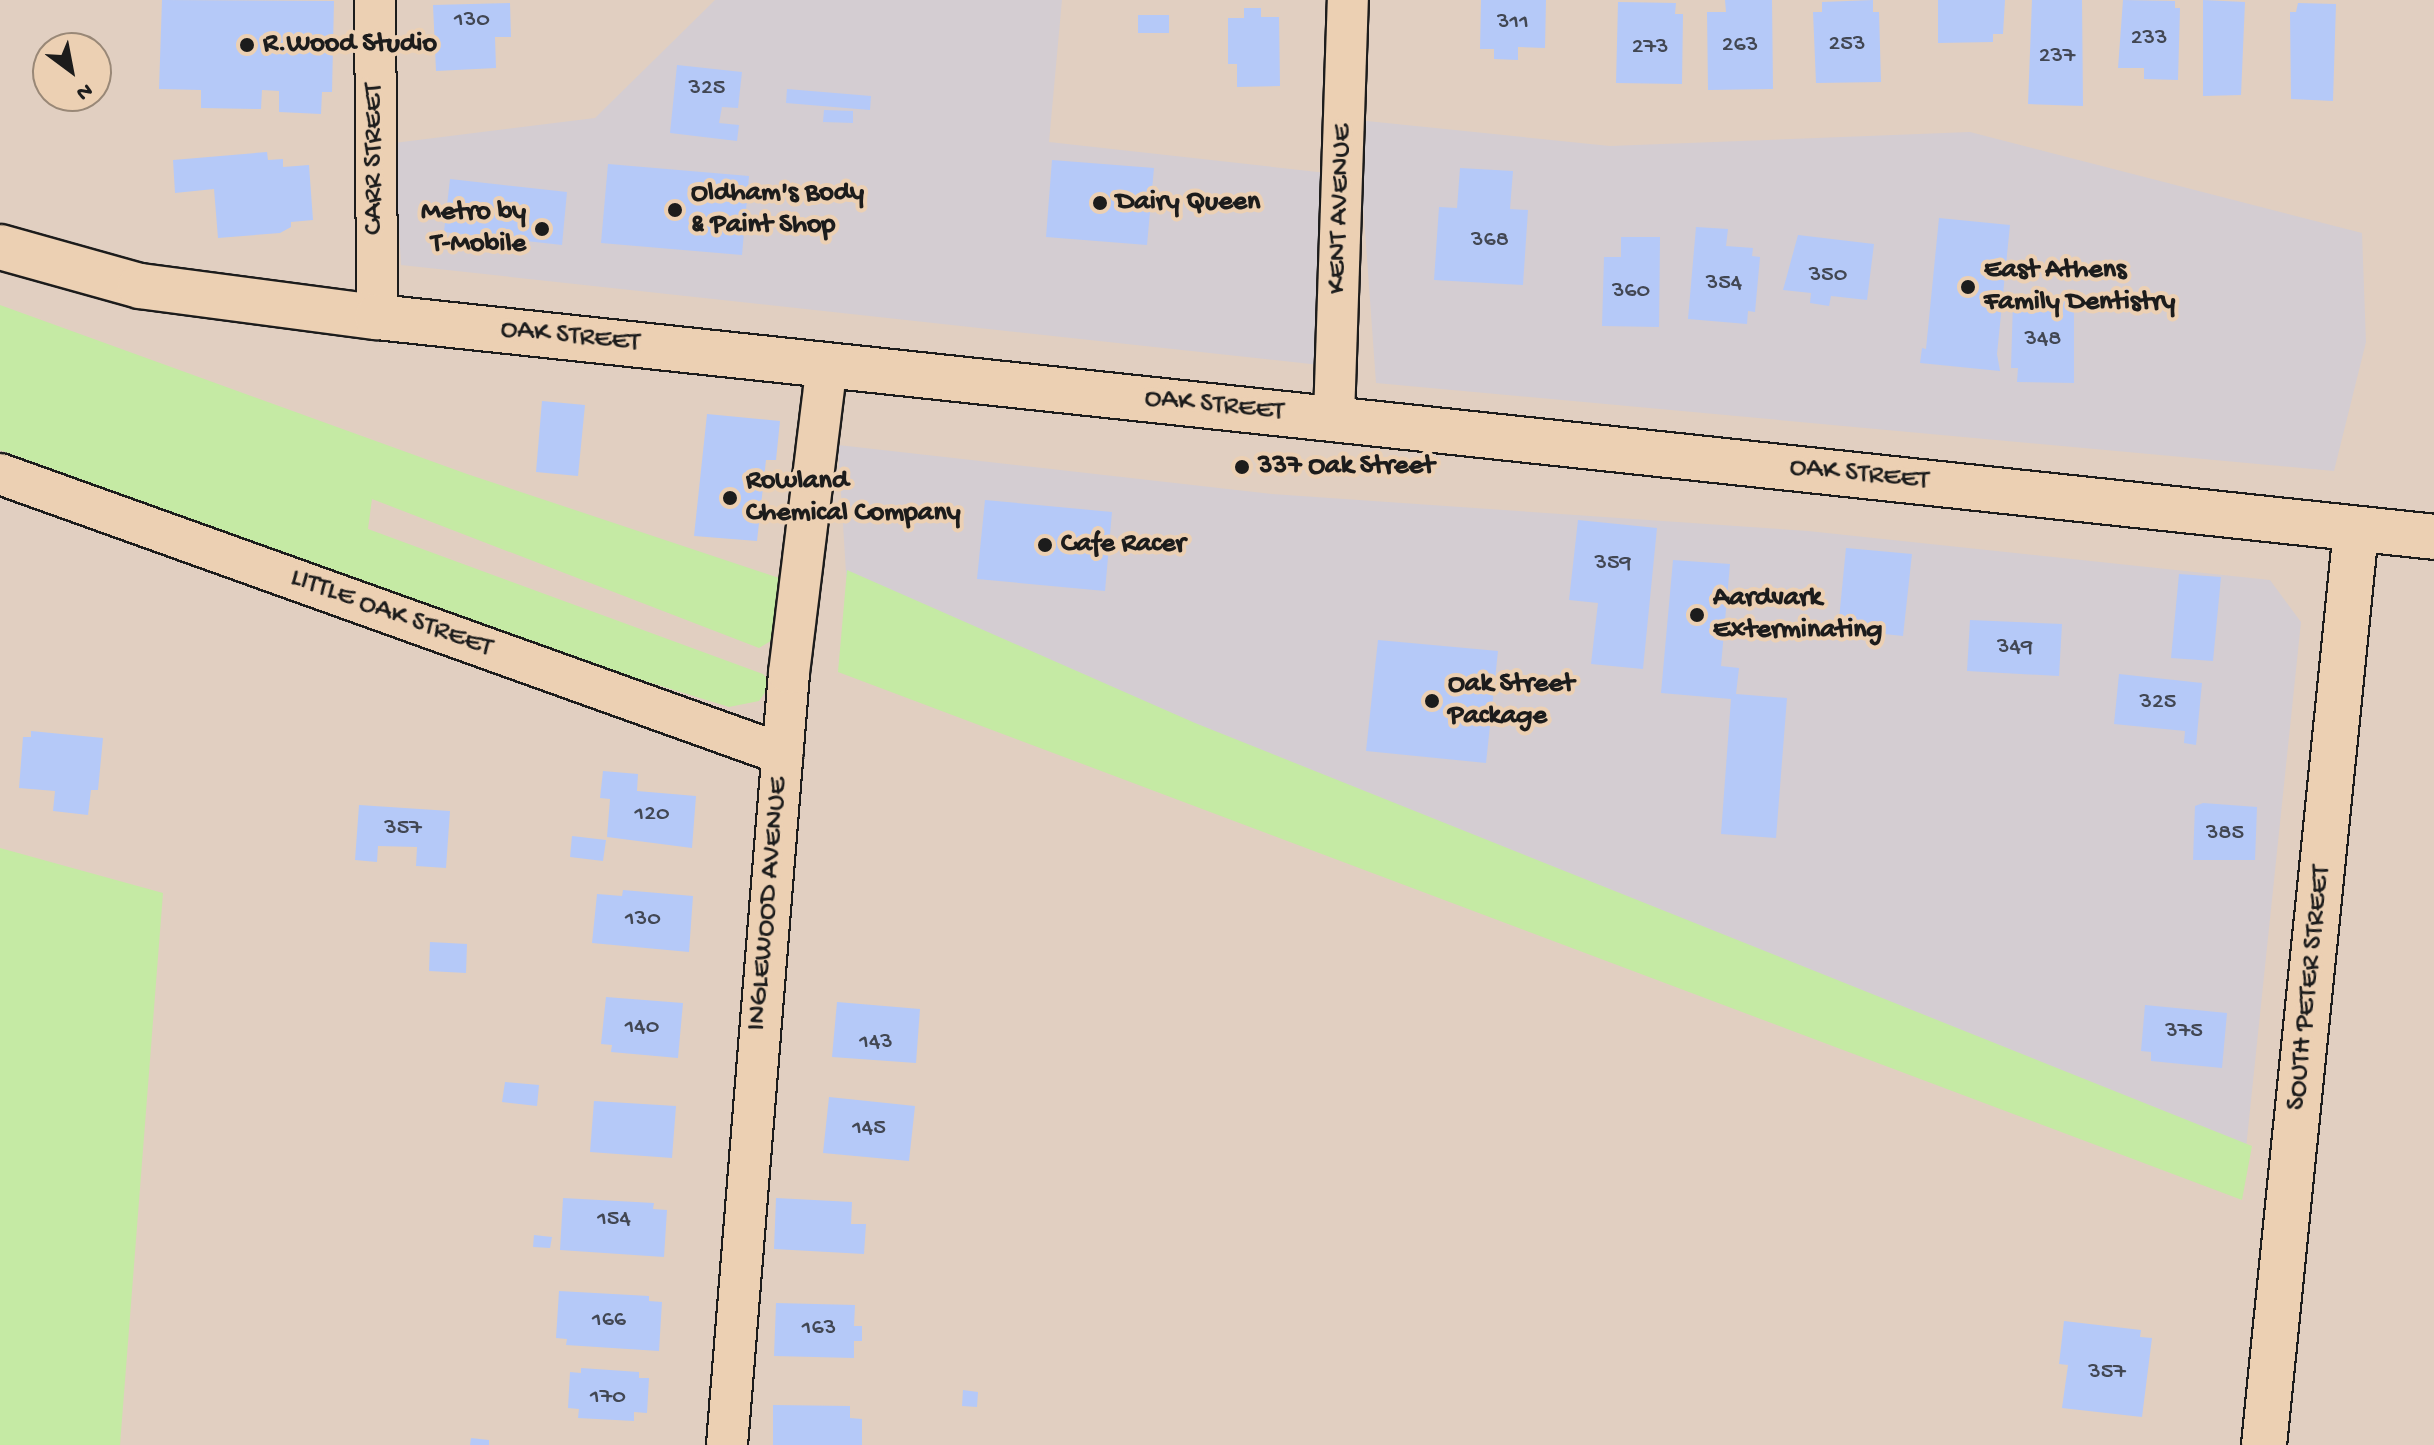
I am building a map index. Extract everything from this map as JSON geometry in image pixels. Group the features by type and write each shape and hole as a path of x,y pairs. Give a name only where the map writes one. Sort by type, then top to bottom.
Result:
{"main road":[{"name":"OAK STREET","path":"0,247 140,286 377,317 2434,537"},
{"name":"SOUTH PETER STREET","path":"2264,1445 2356,530"}],"street":[{"name":"CARR STREET","path":"375,0 377,317"},
{"name":"KENT AVENUE","path":"1334,417 1348,0"},
{"name":"INGLEWOOD AVENUE","path":"727,1445 782,754 802,540 827,364"},
{"name":"LITTLE OAK STREET","path":"0,474 782,754"}],"shaded area":[{"path":"715,0 1062,0 1049,142 1327,173 1320,365 401,265 394,143 595,118"},
{"path":"1357,120 1610,146 1970,132 2362,233 2366,342 2334,471 1376,383"},
{"path":"838,445 1272,494 1808,531 2270,580 2301,622 2245,1158 851,652"}],"green space":[{"path":"0,305 467,474 779,578 774,639 759,648 372,499 368,529 763,674 771,684 759,701 729,707 603,668 0,450"},
{"path":"847,570 1195,723 2252,1146 2242,1200 838,672"},
{"path":"0,848 163,893 120,1445 0,1445"}],"building":[{"name":"R.Wood Studio","path":"162,0 334,1 332,92 322,92 321,114 279,112 279,91 262,90 261,109 201,108 201,90 159,89"},
{"path":"1481,0 1546,0 1545,48 1518,47 1518,60 1494,59 1494,49 1480,49"},
{"path":"1725,0 1772,0 1773,89 1708,90 1707,12 1726,12"},
{"path":"1873,0 1873,12 1879,12 1881,82 1816,83 1813,12 1822,12 1822,2"},
{"path":"1938,0 2005,0 2003,34 1993,34 1993,42 1938,43"},
{"path":"2032,0 2082,0 2083,106 2028,104"},
{"path":"2123,0 2175,1 2175,8 2180,8 2178,80 2144,79 2144,68 2118,68"},
{"path":"2203,0 2245,2 2241,95 2203,96"},
{"path":"1618,2 1676,3 1675,14 1683,14 1682,84 1616,83"},
{"path":"510,3 511,37 495,37 496,68 436,71 433,5"},
{"path":"2298,3 2336,4 2333,101 2291,99 2290,12 2296,12"},
{"path":"1244,8 1261,8 1261,17 1279,17 1280,86 1237,87 1237,64 1228,64 1228,18 1244,18"},
{"path":"1138,15 1169,15 1169,33 1138,33"},
{"path":"677,65 742,72 738,108 722,107 719,123 739,125 737,141 670,133"},
{"path":"787,89 871,96 870,110 786,103"},
{"path":"824,110 853,111 853,123 823,122"},
{"path":"267,152 268,160 283,159 283,167 309,165 313,220 291,222 291,227 280,233 218,238 214,189 175,193 173,160"},
{"name":"Dairy Queen","path":"1052,160 1154,168 1147,245 1046,237"},
{"name":"Oldham's Body & Paint Shop","path":"608,164 749,176 742,255 601,243"},
{"path":"1460,168 1513,171 1510,209 1528,210 1523,285 1434,280 1439,207 1457,208"},
{"path":"450,179 567,192 562,245 444,232"},
{"name":"East Athens Family Dentistry","path":"1939,218 2010,225 1997,354 2000,371 1920,363 1922,348 1926,349"},
{"path":"1696,227 1728,229 1726,246 1753,248 1752,256 1760,257 1755,312 1748,311 1747,324 1688,319"},
{"path":"1798,235 1874,244 1867,300 1831,296 1829,306 1810,303 1811,293 1783,290"},
{"path":"1621,237 1660,237 1659,327 1602,326 1604,257 1621,257"},
{"path":"2039,297 2074,297 2074,383 2017,382 2018,368 2011,368 2013,301 2039,302"},
{"path":"542,401 585,405 578,476 536,472"},
{"name":"Rowland Chemical Company","path":"707,414 780,421 776,460 766,460 757,541 694,536"},
{"name":"Cafe Racer","path":"985,500 1112,512 1105,591 977,579"},
{"path":"1578,520 1657,528 1643,669 1591,664 1598,603 1569,600"},
{"path":"1846,548 1912,554 1903,636 1838,629"},
{"path":"1673,560 1730,564 1721,666 1739,668 1736,694 1787,698 1776,838 1721,834 1731,699 1661,693"},
{"path":"2179,574 2221,577 2213,661 2171,658"},
{"path":"1970,620 2062,624 2059,676 1967,671"},
{"name":"Oak Street Package","path":"1378,640 1498,651 1486,763 1366,751"},
{"path":"2119,674 2202,683 2196,745 2184,743 2185,731 2114,724"},
{"path":"31,731 103,738 98,790 91,790 88,815 53,811 55,791 19,788 23,737 31,737"},
{"path":"603,771 638,774 637,791 696,796 692,848 607,837 610,799 600,798"},
{"path":"2203,803 2257,807 2255,860 2193,860 2195,806"},
{"path":"359,805 450,811 446,868 416,866 417,847 378,846 377,862 355,860"},
{"path":"572,836 606,840 603,861 570,857"},
{"path":"623,890 693,896 689,952 592,943 597,894 622,896"},
{"path":"430,942 467,944 466,973 429,971"},
{"path":"606,997 683,1003 678,1058 611,1052 612,1045 601,1044"},
{"path":"837,1002 920,1009 916,1063 832,1057"},
{"path":"2145,1005 2227,1013 2222,1068 2151,1061 2151,1052 2141,1051"},
{"path":"505,1082 539,1085 537,1106 502,1102"},
{"path":"829,1097 915,1106 909,1161 823,1153"},
{"path":"594,1101 676,1106 672,1158 590,1152"},
{"path":"563,1198 654,1203 653,1209 667,1210 664,1257 560,1250"},
{"path":"776,1198 852,1202 851,1224 866,1224 864,1254 774,1249"},
{"path":"534,1235 552,1237 550,1248 533,1247"},
{"path":"559,1291 649,1296 649,1301 662,1302 659,1351 566,1345 567,1339 556,1338"},
{"path":"776,1303 855,1305 854,1326 862,1326 862,1341 854,1341 854,1358 774,1356"},
{"path":"2064,1321 2141,1330 2140,1337 2152,1338 2142,1417 2062,1408 2068,1365 2059,1364"},
{"path":"581,1368 639,1372 639,1378 649,1378 647,1413 634,1412 634,1421 578,1418 579,1409 568,1408 570,1372 581,1373"},
{"path":"963,1390 978,1392 977,1407 962,1406"},
{"path":"773,1405 850,1406 850,1418 862,1419 862,1445 773,1445"},
{"path":"471,1438 489,1440 489,1445 470,1445"}],"place":[{"name":"R.Wood Studio","path":"247,45"},
{"name":"Dairy Queen","path":"1100,203"},
{"name":"Oldham's Body & Paint Shop","path":"675,210"},
{"name":"Metro by T-Mobile","path":"542,229"},
{"name":"East Athens Family Dentistry","path":"1968,287"},
{"name":"337 Oak Street","path":"1242,467"},
{"name":"Rowland Chemical Company","path":"730,498"},
{"name":"Cafe Racer","path":"1045,545"},
{"name":"Aardvark Exterminating","path":"1697,615"},
{"name":"Oak Street Package","path":"1432,701"}]}
